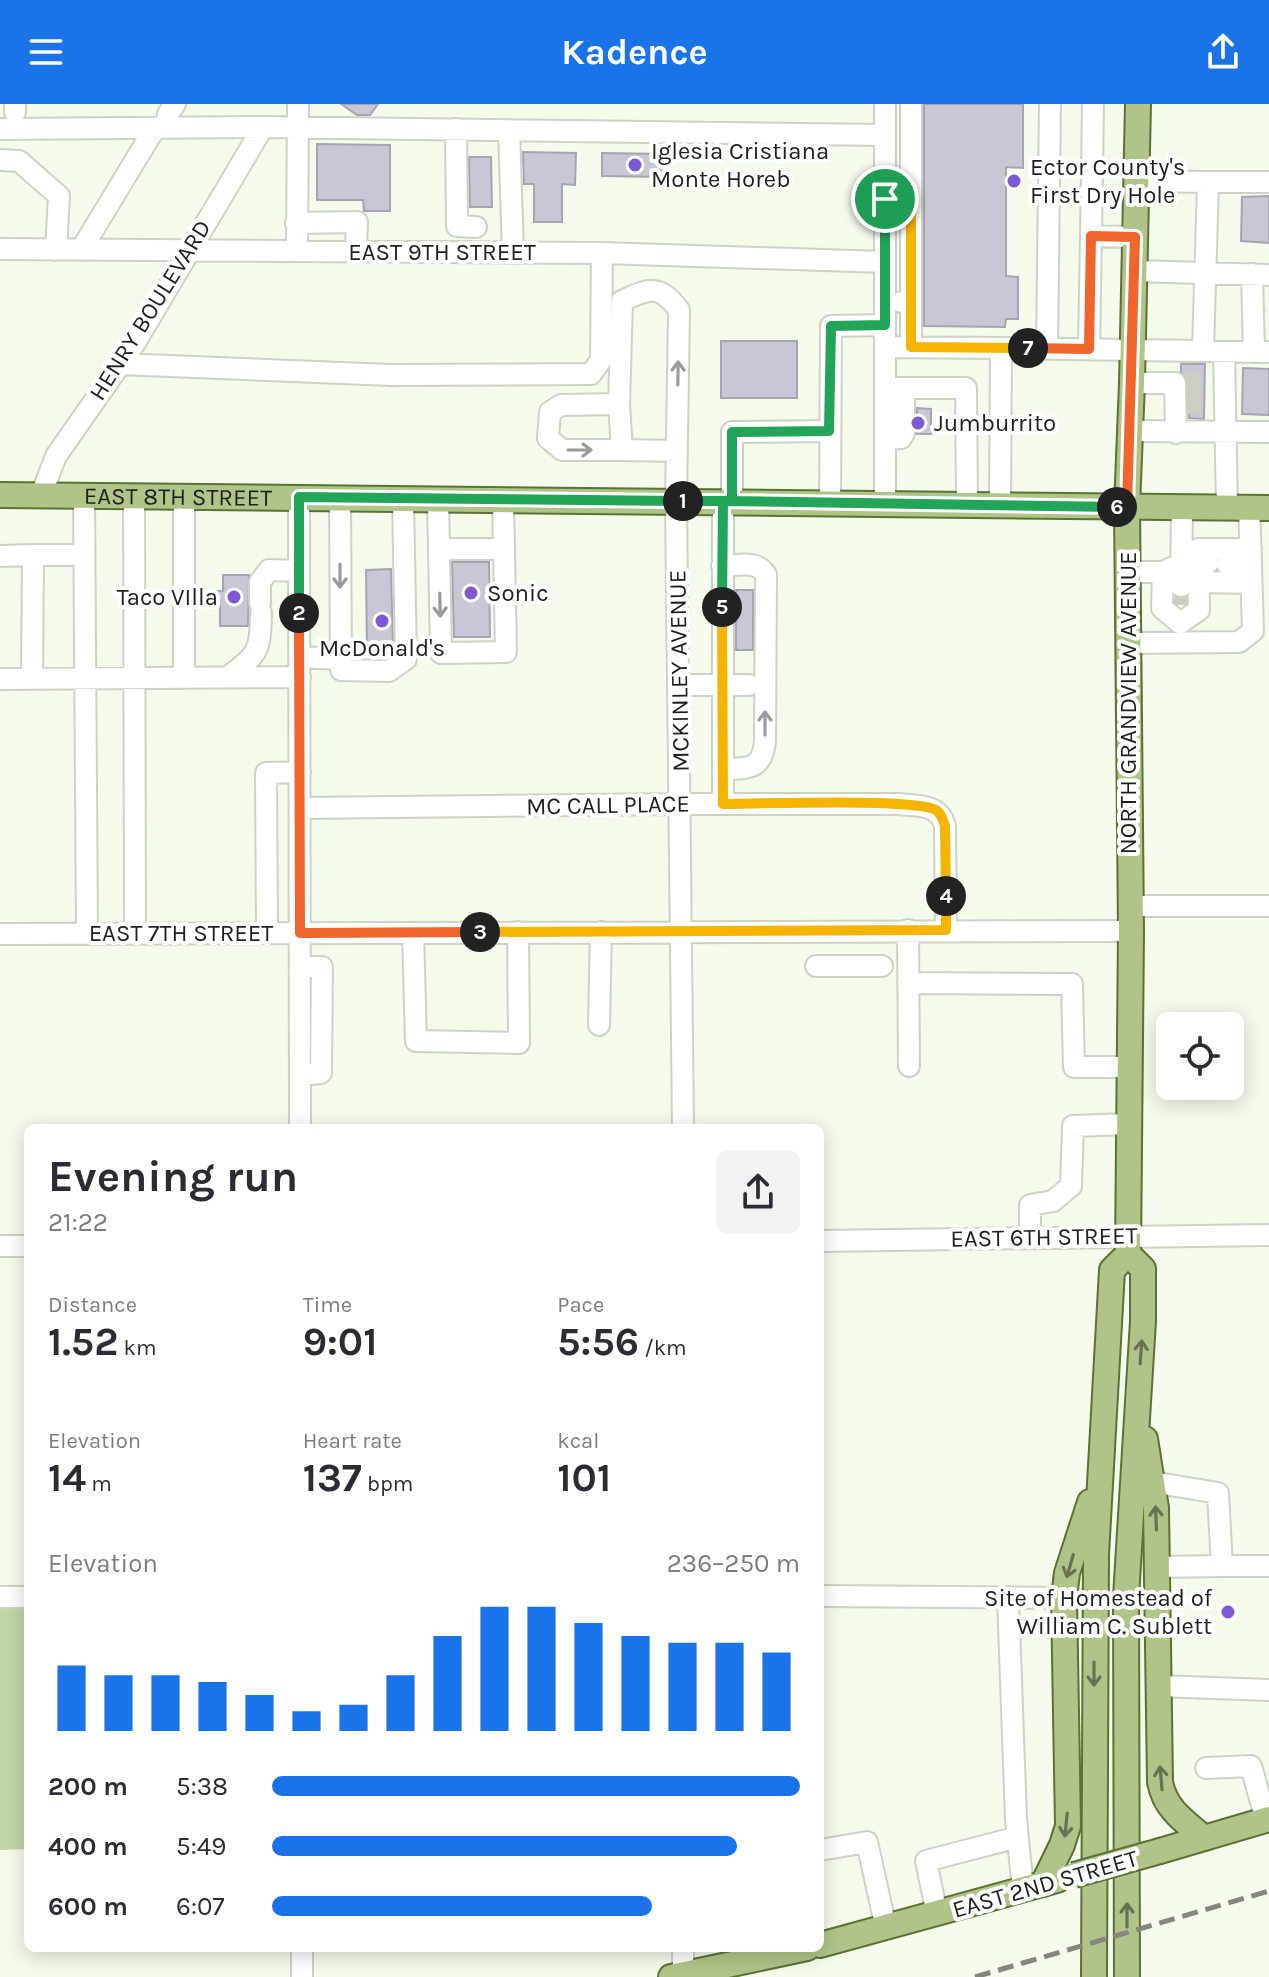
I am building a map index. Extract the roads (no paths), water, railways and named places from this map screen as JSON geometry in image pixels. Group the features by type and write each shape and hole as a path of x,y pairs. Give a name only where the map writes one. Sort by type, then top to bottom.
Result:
{"main road":[{"name":"NORTH GRANDVIEW AVENUE","path":"1094,1977 1095,1582 1112,1270 1128,1245 1130,919 1127,507 1138,104"},
{"name":"EAST 8TH STREET","path":"0,495 1248,508"},
{"name":"NORTH GRANDVIEW AVENUE","path":"1127,1977 1126,1597 1143,1321 1143,1269 1128,1245"},
{"path":"1138,1397 1156,1508 1160,1782 1163,1797 1171,1810 1204,1838"},
{"path":"1033,1887 1062,1845 1068,1826 1064,1598 1067,1573 1102,1465"},
{"name":"EAST 2ND STREET","path":"824,1944 1267,1820"},
{"path":"677,1976 788,1952"}],"street":[{"path":"81,250 175,104"},
{"path":"297,250 298,104"},
{"path":"885,104 885,347 894,388 885,439 885,503"},
{"path":"911,104 911,347"},
{"path":"1047,348 1050,104"},
{"path":"1089,349 1093,104"},
{"name":"HENRY BOULEVARD","path":"41,495 56,456 120,364 263,127"},
{"path":"0,129 297,127 509,130 885,144 911,152"},
{"path":"456,129 457,226 513,226"},
{"path":"509,130 513,253"},
{"path":"0,160 19,161 59,196 56,250"},
{"path":"1136,181 1269,182"},
{"path":"1128,572 1163,572 1193,588 1239,642 1253,631 1248,508 1215,393 1206,273 1208,182"},
{"path":"885,199 911,198"},
{"path":"296,223 357,222 356,251"},
{"path":"476,227 476,253"},
{"path":"1091,236 1135,237"},
{"name":"EAST 9TH STREET","path":"0,249 885,258 911,254"},
{"path":"120,364 391,375 591,374 601,360 602,253"},
{"path":"885,347 1261,352 1260,274 1135,271"},
{"name":"MCKINLEY AVENUE","path":"621,338 622,301 645,290 667,295 679,310 676,501 683,1124"},
{"path":"885,302 911,302"},
{"path":"830,502 831,326 885,325"},
{"path":"621,338 619,404 622,444"},
{"path":"621,338 627,353 626,430 622,444"},
{"path":"1000,505 1001,348"},
{"path":"1175,350 1178,394 1176,433"},
{"path":"1132,383 1178,394"},
{"path":"894,388 966,388 967,505"},
{"path":"619,404 561,405 550,412 548,438 562,450 622,444 677,451"},
{"path":"723,804 722,566 732,432 829,431"},
{"path":"1130,431 1269,432"},
{"path":"84,495 87,934"},
{"path":"134,496 135,934"},
{"path":"184,496 184,678"},
{"path":"299,497 300,1124"},
{"path":"340,498 341,670 389,671 406,659 403,499"},
{"path":"438,499 441,653 506,652 503,500"},
{"path":"1182,507 1193,588"},
{"path":"439,549 504,549"},
{"path":"1193,588 1198,549 1251,566"},
{"path":"32,679 33,555"},
{"path":"0,556 83,555"},
{"path":"722,566 755,565 762,568 766,575 765,741 762,758 757,765 748,768 723,769"},
{"path":"1163,572 1162,608 1193,588 1251,566"},
{"path":"1127,643 1193,588 1251,566"},
{"path":"228,677 250,660 260,646 260,582 269,570 299,571"},
{"path":"0,679 228,677 341,659"},
{"path":"680,685 749,685"},
{"path":"267,933 266,773 300,772"},
{"name":"MC CALL PLACE","path":"300,808 897,804 936,810 945,826 946,930"},
{"name":"EAST 7TH STREET","path":"0,934 946,930 1130,919 1269,906"},
{"path":"908,930 909,1066"},
{"path":"843,931 846,966"},
{"path":"413,933 416,1041 519,1043 518,932"},
{"path":"599,1025 601,932"},
{"path":"816,966 882,966"},
{"path":"908,983 1072,984 1074,1067 1130,1067"},
{"path":"1030,1237 1030,1205 1053,1201 1071,1186 1073,1126 1129,1124"},
{"name":"EAST 6TH STREET","path":"824,1241 1030,1237 1128,1245 1269,1235"},
{"path":"0,1246 24,1246"},
{"path":"1152,1482 1218,1493 1222,1566"},
{"path":"1157,1567 1269,1566"},
{"path":"824,1596 1064,1598"},
{"path":"0,1597 24,1597"},
{"path":"1008,1597 1018,1837 1033,1887"},
{"path":"1158,1686 1269,1690"},
{"path":"1206,1768 1251,1766 1267,1820"},
{"path":"937,1914 926,1861 1018,1837"},
{"path":"824,1849 867,1842 886,1928"},
{"path":"302,1952 302,1977"},
{"path":"677,1976 682,1952"}],"tunnel":[{"path":"1181,384 1204,383"},
{"path":"1181,404 1204,404"},
{"path":"1181,586 1181,605"}],"railway":[{"path":"975,1977 1269,1891"}],"place":[{"name":"Iglesia Cristiana Monte Horeb","path":"635,165"},
{"name":"Ector County's First Dry Hole","path":"1014,181"},
{"name":"Jumburrito","path":"918,423"},
{"name":"Sonic","path":"471,593"},
{"name":"Taco VIlla","path":"234,597"},
{"name":"McDonald's","path":"382,621"},
{"name":"Site of Homestead of William C. Sublett","path":"1228,1612"}]}
